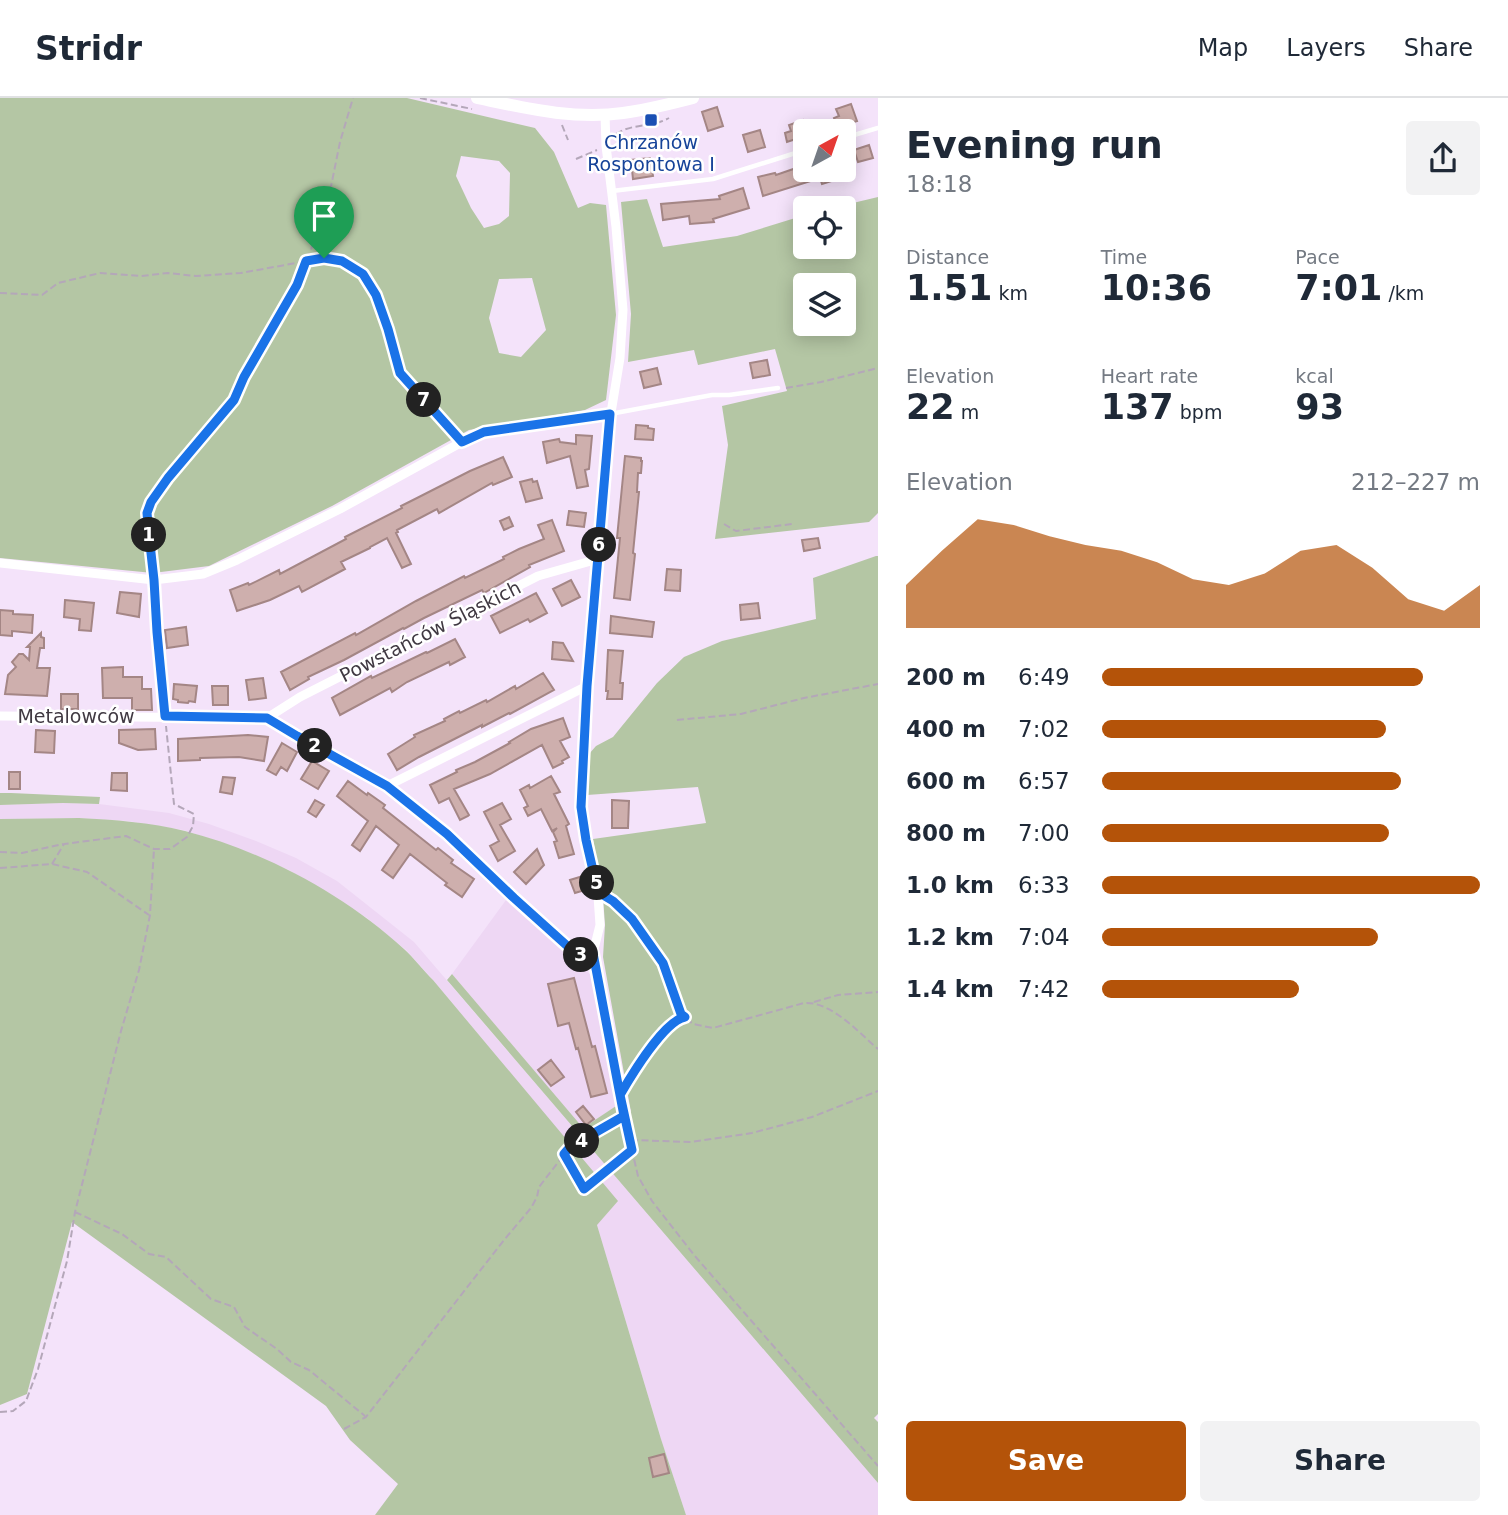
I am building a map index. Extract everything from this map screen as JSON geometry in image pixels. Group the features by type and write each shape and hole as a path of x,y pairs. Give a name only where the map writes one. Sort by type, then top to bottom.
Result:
{"street":[{"path":"477,98 554,113 605,114 630,112 692,98"},
{"path":"593,953 600,925 598,892 581,807 587,686 610,414 620,358 623,310 605,114"},
{"path":"0,563 154,580 203,574 237,561 340,509 484,432 610,414"},
{"name":"Powstańców Śląskich","path":"267,718 300,697 538,576 598,559"},
{"path":"154,580 165,716"},
{"path":"387,786 587,686"},
{"name":"Metalowców","path":"0,716 267,718 387,786 447,834 574,952 586,958 593,953"}],"lane":[{"path":"856,134 878,128"},
{"path":"611,191 713,179 793,154"},
{"path":"610,414 712,394 729,395 778,388"}],"path":[{"path":"154,580 147,513 151,502 175,469 234,400 244,377 297,285 326,211 340,142 353,98"},
{"path":"615,134 633,126 642,127 670,117"},
{"path":"561,121 568,141"},
{"path":"0,293 42,295 58,283 100,273 141,276 169,273 196,276 241,273 324,258 342,261 363,274 376,295 400,373 462,442"},
{"path":"778,388 792,388 878,368"},
{"path":"724,524 736,531 792,524"},
{"path":"677,720 741,714 804,698 878,684"},
{"path":"0,852 22,853 64,844 126,836 154,849 170,849 187,837 193,826 194,814 174,804 165,716"},
{"path":"52,864 64,844"},
{"path":"0,1412 13,1411 26,1401 34,1384 67,1261 75,1212 139,970 150,915 154,849"},
{"path":"0,867 52,864 87,872 150,915"},
{"path":"598,892 613,901 632,919 663,963 681,1014 693,1024 713,1028 838,995 878,992"},
{"path":"593,953 638,1176 671,1226 807,1387 878,1466"},
{"path":"813,1002 832,1011 878,1049"},
{"path":"620,1095 637,1065 675,1021 685,1017"},
{"path":"630,1140 690,1142 752,1133 812,1117 878,1091"},
{"path":"344,1429 366,1417 503,1240 531,1208 539,1186 570,1147 624,1116"},
{"path":"564,1154 584,1189 632,1150"},
{"path":"75,1212 122,1234 149,1254 166,1257 211,1299 234,1307 245,1327 291,1362 309,1370 366,1417"}],"shaded area":[{"path":"99,804 169,813 256,841 296,858 337,881 414,942 878,1483 878,1515 686,1515 597,1225 500,1060 433,980 406,950 367,918 289,870 214,840 183,830 128,821 79,818 0,819 0,805"},
{"path":"506,900 592,976 616,1106 583,1129 452,974"}],"green space":[{"path":"0,98 407,98 535,128 554,152 578,208 590,203 606,205 616,315 606,400 585,410 469,430 332,506 209,566 153,573 0,558","holes":["461,156 499,161 510,173 509,216 499,224 484,228 471,208 456,176","532,278 546,330 521,357 499,353 489,318 499,279"]},
{"path":"878,197 878,513 869,522 715,539 728,445 722,406 787,391 775,349 698,365 694,350 628,362 631,314 621,202 647,199 663,247 737,236 793,219 793,259 856,259 856,202"},
{"path":"876,556 878,1414 874,1418 878,1422 878,1483 447,980 452,974 583,1128 616,1106 631,1112 603,957 603,897 593,839 706,823 698,787 587,795 589,754 596,746 613,737 657,683 684,657 722,641 816,619 813,578"},
{"path":"0,793 100,797 99,804 0,805"},
{"path":"79,818 172,828 244,850 273,863 329,893 381,929 433,980 618,1201 597,1225 686,1515 375,1515 398,1484 350,1440 326,1406 72,1222 27,1394 0,1405 0,819"}],"building":[{"path":"851,104 857,121 834,119 839,116 836,109"},
{"path":"717,107 723,126 708,131 702,112"},
{"path":"793,124 793,140 787,142 785,133 791,131 789,125"},
{"path":"760,130 765,147 748,152 743,135"},
{"path":"869,145 873,158 858,162 856,149"},
{"path":"650,158 653,176 633,179 631,160"},
{"path":"793,169 793,182 807,182 763,196 758,177"},
{"path":"743,188 749,208 713,219 714,222 690,224 689,216 663,220 661,204 720,199 719,196"},
{"path":"767,360 770,375 753,378 750,363"},
{"path":"657,368 661,384 644,388 640,372"},
{"path":"636,425 654,429 653,440 635,439"},
{"path":"576,435 592,436 589,469 585,470 588,486 577,488 570,456 547,463 543,442 559,439 560,442 576,444"},
{"path":"625,456 641,458 642,461 641,473 638,473 639,492 630,600 614,598"},
{"path":"503,457 512,477 493,485 492,483 439,513 437,509 397,530 411,564 402,568 387,538 341,562 345,569 302,592 299,586 270,600 237,611 230,590 248,583 249,585 279,570 280,574 402,508 401,506"},
{"path":"532,479 533,482 537,481 542,498 526,502 520,482"},
{"path":"569,511 586,513 584,527 567,525"},
{"path":"509,517 513,526 504,530 500,521"},
{"path":"552,520 564,551 529,565 530,567 484,593 482,590 403,628 308,677 309,679 290,690 281,672 464,576 465,578 544,539 538,525"},
{"path":"818,538 820,548 804,551 802,540"},
{"path":"667,569 681,570 680,591 665,590"},
{"path":"571,580 580,597 562,606 553,589"},
{"path":"120,592 141,594 139,617 117,613"},
{"path":"536,593 547,613 500,633 491,616"},
{"path":"65,600 94,603 91,631 79,630 80,619 64,617"},
{"path":"758,603 760,618 741,620 740,605"},
{"path":"0,610 33,615 32,633 12,631 12,636 0,635"},
{"path":"611,616 654,622 652,637 610,633"},
{"path":"186,627 188,645 167,648 165,630"},
{"path":"41,633 44,648 40,648 37,668 50,668 47,696 5,694 8,675 16,667 12,662 19,654 29,660 30,647 27,647"},
{"path":"455,639 465,657 407,682 392,692 390,688 340,715 332,698 371,676 372,678"},
{"path":"553,642 563,643 573,661 552,659"},
{"path":"608,650 623,651 620,683 623,683 622,699 607,699"},
{"path":"123,667 123,677 142,677 142,689 151,689 152,710 132,710 132,698 103,698 102,668"},
{"path":"543,673 554,690 397,770 388,754 415,737 414,735 445,721 444,719 459,711 460,713 486,700 487,702 515,686 516,689"},
{"path":"263,678 266,698 249,700 246,680"},
{"path":"174,684 197,686 195,702 178,702 173,699"},
{"path":"212,686 228,686 228,705 213,705"},
{"path":"61,694 78,694 78,709 61,709"},
{"path":"563,718 570,737 560,741 569,757 562,761 563,763 553,768 542,745 490,774 454,789 468,816 460,820 449,798 439,803 430,785 531,729"},
{"path":"155,729 156,749 138,750 119,743 119,730"},
{"path":"36,730 55,731 54,753 35,752"},
{"path":"248,735 268,737 264,761 239,757 178,761 178,739"},
{"path":"282,743 297,752 287,771 281,767 276,775 267,770"},
{"path":"312,761 329,771 318,789 301,779"},
{"path":"9,772 20,772 20,789 9,789"},
{"path":"112,773 127,773 127,791 111,790"},
{"path":"551,776 560,792 554,794 569,824 566,826 574,854 559,858 553,832 557,828 552,831 541,809 528,816 524,808 528,806 520,790 529,785 530,788"},
{"path":"223,777 235,778 232,794 220,792"},
{"path":"348,781 385,805 383,808 436,850 438,848 453,860 451,863 474,879 462,897 410,854 393,878 382,870 399,845 376,826 360,851 352,845 368,821 337,796"},
{"path":"315,800 324,805 316,817 308,812"},
{"path":"612,800 629,801 628,828 612,828"},
{"path":"502,803 511,819 500,825 515,851 498,861 490,846 499,841 484,812"},
{"path":"537,849 544,865 526,884 514,872"},
{"path":"583,876 588,889 575,893 570,880"},
{"path":"574,978 607,1093 591,1097 569,1023 558,1026 548,984"},
{"path":"551,1060 564,1077 551,1086 538,1070"},
{"path":"583,1106 594,1119 586,1125 576,1112"},
{"path":"664,1454 669,1473 653,1477 649,1458"}],"place":[{"name":"Chrzanów Rospontowa I","path":"651,120"}],"route":[{"path":"324,258 306,261 297,285 244,377 234,400 168,478 151,502 147,513 165,716 267,718 387,786 447,834 574,952 586,958 593,953 620,1095 624,1116 632,1150 584,1189 564,1154 570,1147 624,1116 620,1095 637,1065 675,1021 685,1017 681,1014 663,963 632,919 613,901 598,892 581,807 587,686 610,414 484,432 462,442 400,373 376,295 363,274 342,261 324,258"}]}
